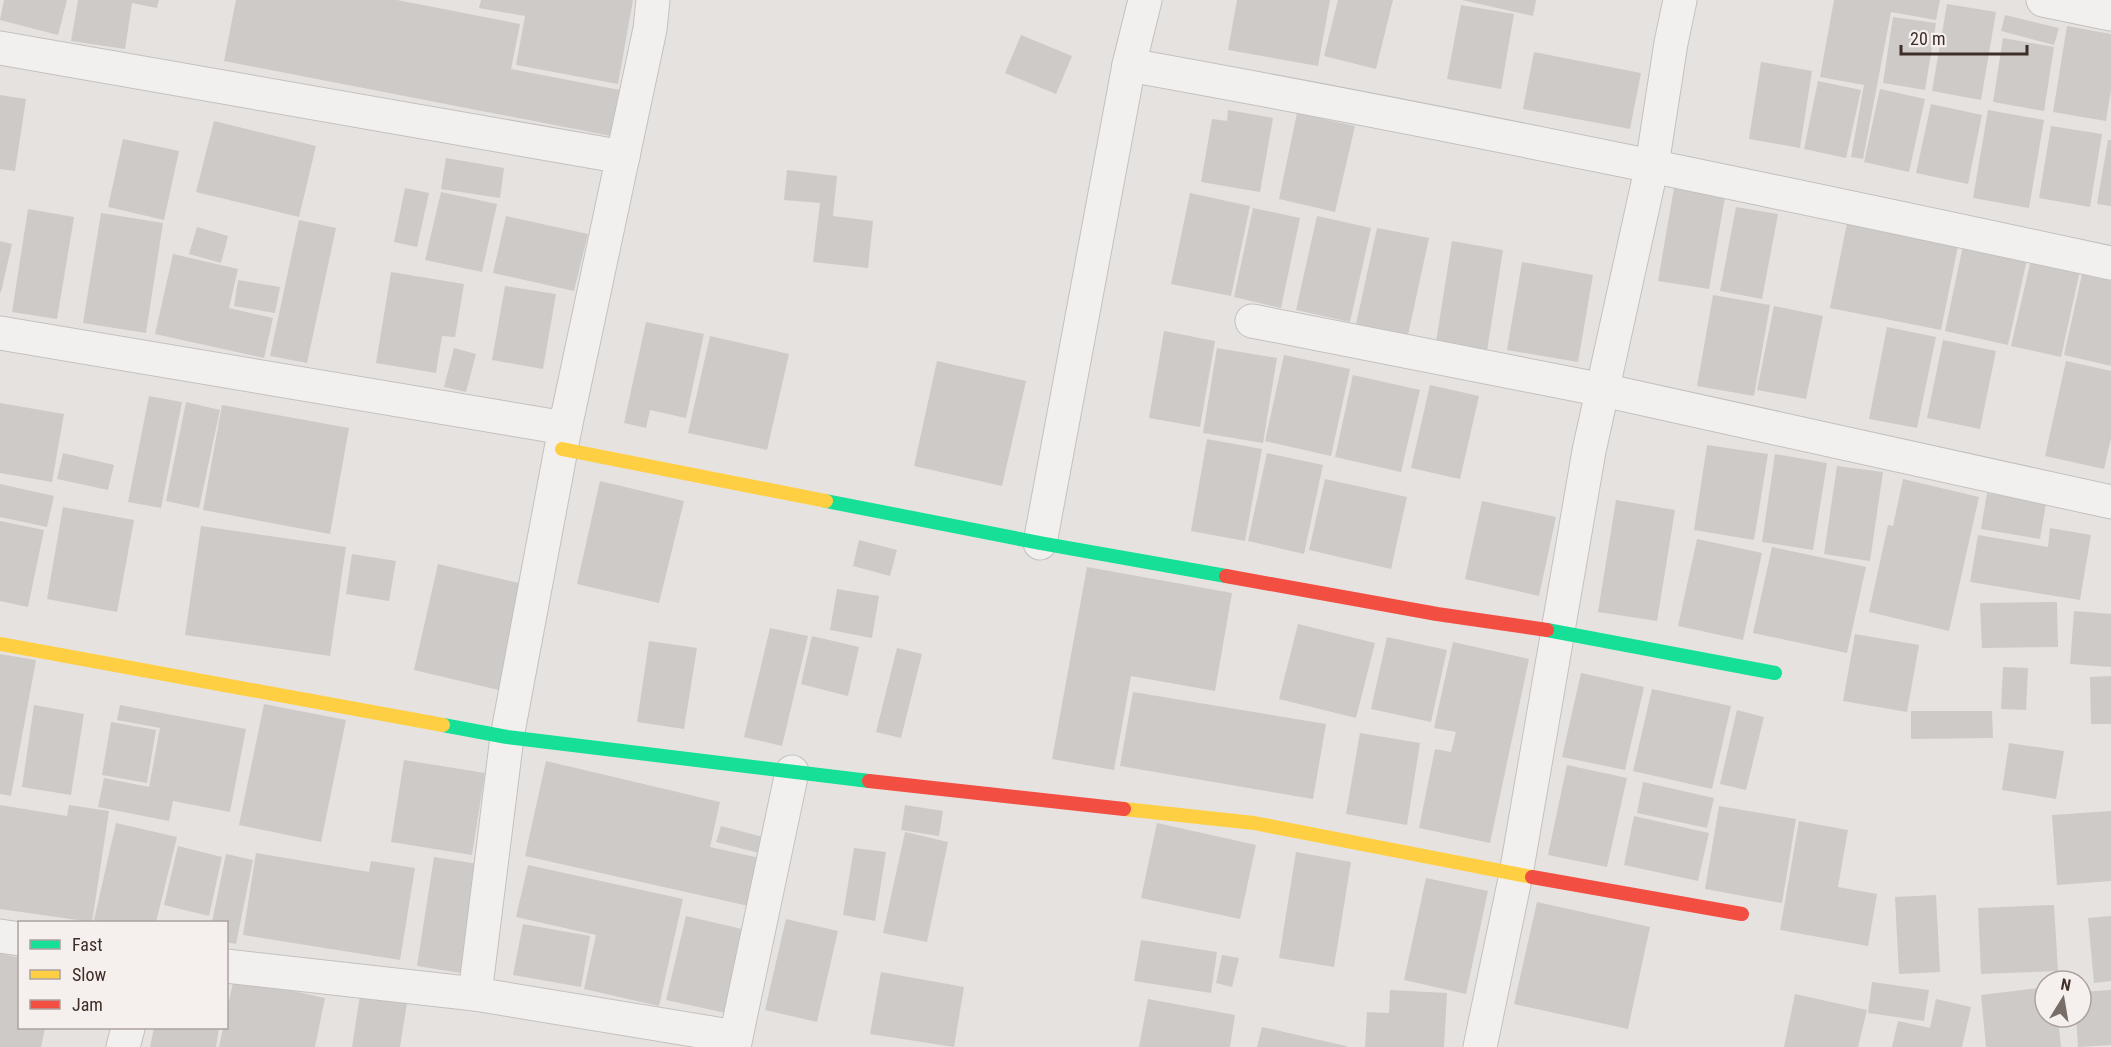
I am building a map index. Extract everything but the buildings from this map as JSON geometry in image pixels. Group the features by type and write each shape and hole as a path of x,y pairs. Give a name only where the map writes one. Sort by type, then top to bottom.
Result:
{"street":[{"path":"475,994 507,737 564,439 650,28 653,0"},
{"path":"1040,543 1129,65 1145,0"},
{"path":"1480,1047 1516,874 1589,451 1652,165 1680,0"},
{"path":"2043,0 2111,14"},
{"path":"0,48 622,157"},
{"path":"1129,65 1346,104 1652,165 2111,263"},
{"path":"1252,321 1603,390 2111,502"},
{"path":"0,333 564,439 1040,543 1437,614 1557,631 1775,673"},
{"path":"0,644 507,737 792,772 1254,823 1516,874 1742,914"},
{"path":"228,966 475,994 734,1042 792,772"},
{"path":"0,936 18,939"},
{"path":"123,1047 128,1029"}],"traffic: fast":[{"path":"826,501 1040,543 1226,576"},
{"path":"1547,630 1775,673"},
{"path":"443,725 507,737 869,781"}],"traffic: slow":[{"path":"562,449 826,501"},
{"path":"0,644 443,725"},
{"path":"1124,809 1254,823 1532,877"}],"traffic: jam":[{"path":"1226,576 1437,614 1547,630"},
{"path":"869,781 1124,809"},
{"path":"1532,877 1742,914"}]}
